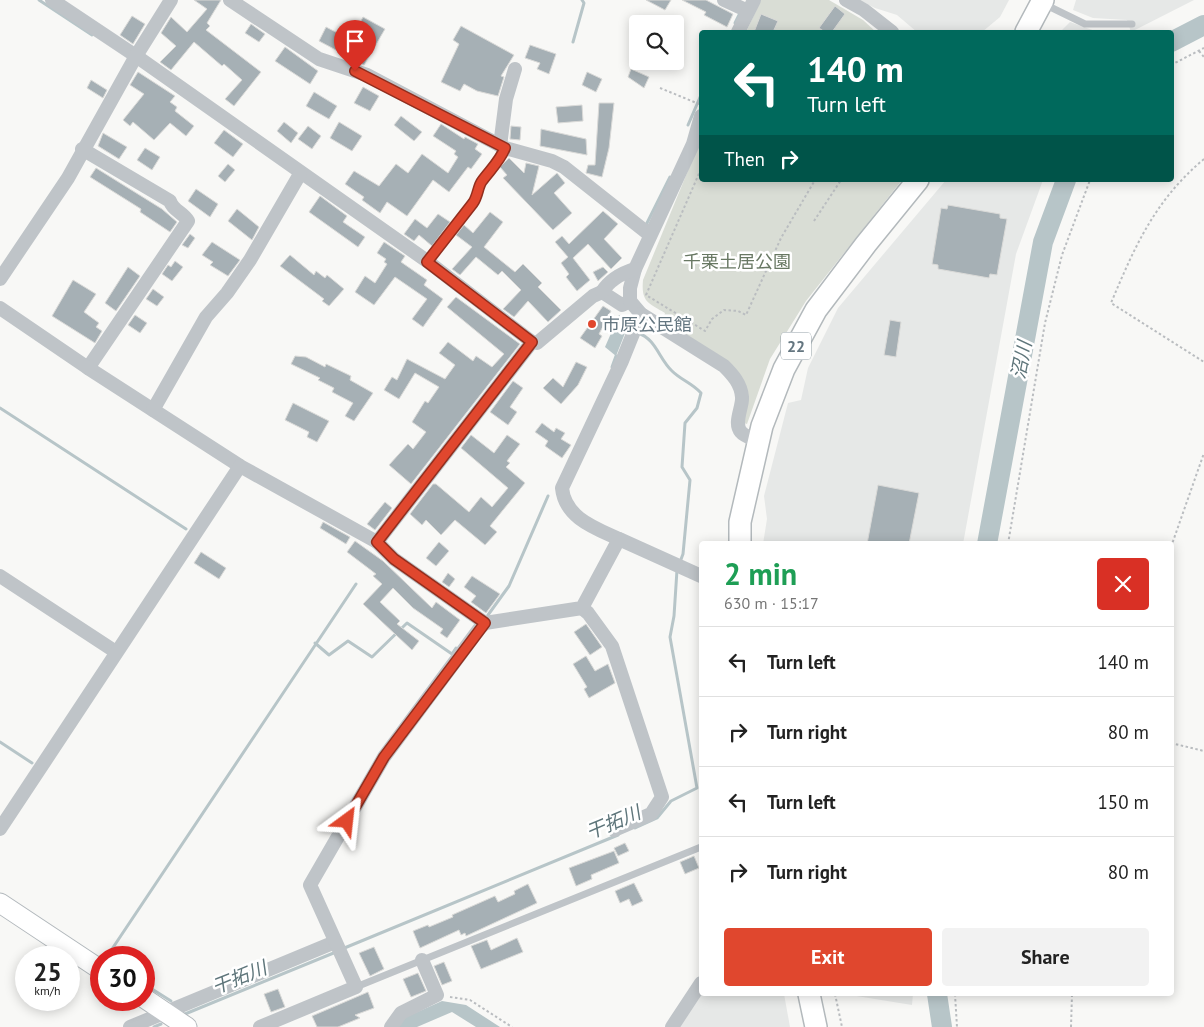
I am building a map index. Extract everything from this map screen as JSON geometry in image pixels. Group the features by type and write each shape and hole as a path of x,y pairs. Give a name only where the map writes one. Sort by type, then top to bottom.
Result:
{"main road":[{"path":"1027,30 1042,1"},
{"name":"22","path":"740,541 740,522 758,441 784,369 816,310 916,182"},
{"path":"809,996 816,1027"}],"street":[{"path":"52,0 136,56 300,174 427,262 532,342 537,343 593,296 602,292 606,285 622,273 635,269"},
{"path":"0,279 68,178 82,149 171,0"},
{"path":"230,0 318,60 366,74 502,147 552,161 564,167 650,235"},
{"path":"724,0 751,6 739,30"},
{"path":"846,0 864,10 889,30"},
{"path":"502,147 506,99 515,69"},
{"path":"699,118 693,144 635,269 630,288 630,301 641,314 724,366 732,374 738,384 742,397 738,426 741,432 758,441"},
{"path":"82,149 170,201 172,208 185,216 188,221 88,368"},
{"path":"153,410 206,317 227,293 250,260 300,174"},
{"path":"602,292 622,305 630,301"},
{"path":"0,308 88,368 240,466 377,542 394,559 485,623 582,608 588,613 612,646 662,797 651,814 614,830"},
{"path":"641,314 622,361 562,488 563,496 574,514 585,523 699,575"},
{"path":"377,542 532,342"},
{"path":"0,829 240,466"},
{"path":"582,608 619,540"},
{"path":"0,576 116,652"},
{"path":"260,1027 356,987 310,885 384,757 485,623"},
{"path":"0,903 90,963"},
{"path":"130,1027 165,1012 337,948"},
{"path":"391,1027 401,1013 436,995 422,960"},
{"path":"672,1027 699,986"},
{"path":"155,1005 187,1027"}],"lane":[{"path":"1042,1 1085,24 1132,24"},
{"path":"427,262 479,194 480,183 502,156 502,147"},
{"path":"356,987 699,848"}],"path":[{"path":"1174,64 1204,48"},
{"path":"1199,51 1204,57"},
{"path":"660,88 694,102 699,108"},
{"path":"1204,160 1188,172 1159,206 1130,257 1111,303 1204,362"},
{"path":"699,174 646,295 705,331 712,320 724,310 738,311 746,315 781,238 814,182"},
{"path":"814,221 840,182"},
{"path":"1009,541 1046,323 1062,255 1089,182"},
{"path":"1173,541 1204,453"},
{"path":"1174,744 1204,751"},
{"path":"436,995 470,1000 512,1027"},
{"path":"835,996 842,1027"},
{"path":"955,996 957,1027"},
{"path":"1071,1027 1072,996"}],"shaded area":[{"path":"859,0 1009,0 1000,17 984,30 915,30 897,15 875,8"},
{"path":"1076,0 1194,0 1135,30 1130,30 1127,20 1093,18 1073,10"},
{"path":"1070,22 1092,30 1062,30"},
{"path":"944,182 1042,182 1016,254 964,541 763,541 767,519 764,496 788,403 801,400 808,368 838,308"},
{"path":"619,315 629,323 616,356 605,347"},
{"path":"700,996 784,996 790,1027 677,1027"},
{"path":"856,996 913,996 912,1005"},
{"path":"442,1001 466,1005 500,1027 476,1027 452,1012 417,1027 398,1027 404,1018"}],"green space":[{"path":"761,0 829,0 863,20 874,30 747,30"},
{"name":"千栗土居公園","path":"699,144 699,182 900,182 806,301 770,359 747,424 741,422 737,371 663,320 665,313 650,304 643,293 643,280"}],"building":[{"path":"194,0 221,0 207,23 210,26 206,30 261,72 234,106 225,99 242,80 194,42 171,70 160,62 176,46 161,33 171,17 187,32 207,9"},
{"path":"646,0 671,0 665,10"},
{"path":"682,0 706,0 733,14 727,27 704,15 706,12"},
{"path":"835,6 845,14 833,30 822,30 819,28"},
{"path":"761,14 778,21 774,30 755,30"},
{"path":"132,16 145,24 133,44 120,35"},
{"path":"363,17 385,29 364,65 319,41 326,27 351,40"},
{"path":"251,24 265,34 259,42 245,33"},
{"path":"461,26 514,55 501,76 504,77 498,96 477,91 464,84 460,91 441,82 459,44 453,40"},
{"path":"530,45 556,54 549,74 537,69 540,63 525,58"},
{"path":"285,47 318,71 310,84 275,61"},
{"path":"631,70 633,70 649,77 644,88 628,77"},
{"path":"138,72 175,96 170,102 177,107 175,111 194,126 186,136 170,123 154,140 133,122 130,126 123,120 144,94 130,85"},
{"path":"587,72 602,79 596,92 582,85"},
{"path":"91,80 107,90 103,98 87,88"},
{"path":"363,87 379,96 370,111 354,103"},
{"path":"314,92 337,106 329,119 306,106"},
{"path":"599,103 614,103 609,148 602,177 586,173 588,165 595,165"},
{"path":"582,105 583,121 558,123 556,107"},
{"path":"401,116 422,132 414,141 394,125"},
{"path":"284,122 298,133 291,143 277,131"},
{"path":"339,122 362,136 352,151 330,138"},
{"path":"441,124 464,139 465,137 478,144 475,149 482,154 471,169 468,167 449,192 433,180 407,216 387,202 380,213 362,200 364,197 345,184 354,171 379,186 396,164 408,173 422,154 448,173 458,157 454,154 456,151 433,136"},
{"path":"308,126 321,136 312,149 298,139"},
{"path":"511,126 521,127 520,140 510,139"},
{"path":"541,129 586,139 587,155 540,146"},
{"path":"224,130 243,144 233,157 214,143"},
{"path":"103,133 127,147 119,159 98,146"},
{"path":"145,148 160,157 152,170 137,160"},
{"path":"509,158 524,173 526,163 539,166 532,195 557,173 565,183 554,193 572,213 553,230 503,178 507,175 500,167"},
{"path":"228,164 235,170 225,182 218,176"},
{"path":"96,168 162,209 177,222 170,232 140,212 141,209 90,177"},
{"path":"196,189 218,204 210,217 188,201"},
{"path":"320,196 347,216 343,222 365,237 358,247 309,212"},
{"path":"948,205 1000,214 1000,218 1007,219 997,275 990,274 989,278 938,269 938,265 932,264 941,208 947,209"},
{"path":"237,209 259,227 252,240 228,221"},
{"path":"603,211 618,224 604,239 622,258 611,269 588,244 573,258 590,280 577,291 566,277 569,274 561,263 568,257 555,242 562,236 569,244"},
{"path":"490,212 503,222 484,247 515,272 523,264 542,283 538,287 561,310 548,322 528,301 514,317 503,309 521,290 502,271 498,275 476,257 460,275 452,269 472,247 456,235 464,225 473,233"},
{"path":"438,214 450,222 432,246 419,235 414,241 404,234 415,219 427,228"},
{"path":"190,234 195,238 188,248 182,245"},
{"path":"212,242 240,260 228,276 210,265 213,262 202,255"},
{"path":"384,242 405,256 401,262 427,280 424,285 443,299 423,327 412,319 427,299 395,277 374,305 355,292 365,276 375,283 387,264 384,262 386,259 377,253"},
{"path":"290,255 314,275 316,271 325,278 327,275 344,289 329,306 322,301 324,299 280,266"},
{"path":"175,261 183,267 172,281 162,274 168,265 171,267"},
{"path":"128,267 140,276 116,311 105,303"},
{"path":"603,267 608,272 598,281 593,272"},
{"path":"73,280 96,294 84,312 99,323 96,327 102,331 95,343 52,316"},
{"path":"153,289 164,297 157,306 146,299"},
{"path":"456,297 520,344 411,484 389,465 408,444 413,449 426,432 412,422 425,401 428,403 439,387 415,373 399,399 384,390 392,377 397,380 407,359 445,379 455,365 439,353 448,342 473,361 476,356 492,367 504,354 447,307"},
{"path":"603,306 611,311 599,334 602,336 595,348 580,338"},
{"path":"135,315 147,323 140,333 128,325"},
{"path":"890,320 901,322 896,357 884,355"},
{"path":"295,356 306,357 325,367 326,364 351,376 350,380 373,393 354,421 345,416 353,403 332,392 334,388 318,380 320,378 291,364"},
{"path":"576,362 587,367 578,385 561,404 543,388 553,378 563,387"},
{"path":"513,381 523,388 510,407 517,412 508,425 490,412"},
{"path":"293,403 329,421 317,442 307,437 309,432 285,420"},
{"path":"542,423 554,432 556,428 565,433 561,439 571,445 562,458 545,446 548,441 535,432"},
{"path":"471,435 494,453 507,435 520,444 507,461 510,463 506,467 525,483 490,526 497,532 485,545 455,520 441,535 426,520 422,525 410,514 433,484 436,484 469,512 481,497 492,507 508,488 461,448"},
{"path":"878,485 919,493 910,541 868,541"},
{"path":"385,502 392,508 375,530 367,524"},
{"path":"323,522 350,537 346,544 320,528"},
{"path":"355,541 383,561 432,608 436,602 460,620 447,638 440,633 443,629 413,608 393,588 380,602 400,621 397,624 419,641 412,650 363,604 382,584 373,576 376,574 347,552"},
{"path":"439,542 449,551 436,566 426,558"},
{"path":"201,552 226,568 219,579 194,563"},
{"path":"448,573 455,579 449,587 442,582"},
{"path":"472,576 500,594 486,613 471,602 476,596 464,587"},
{"path":"586,624 602,647 590,655 574,632"},
{"path":"586,656 595,671 608,664 615,683 589,698 584,689 587,687 573,664"},
{"path":"625,843 629,851 618,856 614,848"},
{"path":"614,851 619,863 591,875 592,879 576,886 569,868"},
{"path":"694,856 699,868 685,874 680,862"},
{"path":"634,883 643,901 632,906 629,899 620,903 615,891"},
{"path":"528,884 537,903 466,936 465,933 461,935 459,930 420,948 413,931 428,925 429,927 453,917 452,915 495,896 498,902 515,894 514,891"},
{"path":"517,938 523,952 481,969 471,946 487,940 491,950"},
{"path":"374,947 384,969 370,976 359,953"},
{"path":"444,962 452,981 442,985 434,966"},
{"path":"418,973 426,991 411,997 403,979"},
{"path":"278,989 285,1007 271,1012 264,994"},
{"path":"368,992 374,1008 355,1015 360,1018 338,1027 317,1027 312,1016"}],"waterway":[{"path":"39,0 92,35"},
{"path":"573,42 584,3 582,0"},
{"path":"735,23 739,15"},
{"name":"沼川","path":"1174,40 1204,25"},
{"path":"688,125 699,100"},
{"path":"646,225 670,177"},
{"name":"沼川","path":"988,541 1043,242 1065,182"},
{"name":"干拓川","path":"638,333 653,344 672,371 701,393 697,408 685,423 682,467 690,480 683,554 680,562"},
{"path":"612,367 616,356"},
{"path":"0,408 186,529"},
{"path":"488,615 509,586 548,496"},
{"name":"干拓川","path":"635,828 657,818 671,801 697,788 670,637 674,616 677,570"},
{"path":"114,946 356,584"},
{"path":"315,643 329,655 348,641 372,657 407,623 452,654 456,648"},
{"path":"0,742 32,763"},
{"name":"干拓川","path":"342,949 618,835"},
{"name":"干拓川","path":"185,1014 336,952"},
{"path":"155,991 171,1001"},
{"name":"沼川","path":"937,996 942,1027"},
{"name":"干拓川","path":"154,1027 161,1024"}],"place":[{"name":"市原公民館","path":"592,324"}],"route":[{"path":"347,821 384,757 485,623 394,559 377,542 443,459 507,371 532,342 427,262 473,203 479,194 480,183 502,156 505,148 366,74 355,71"}]}
